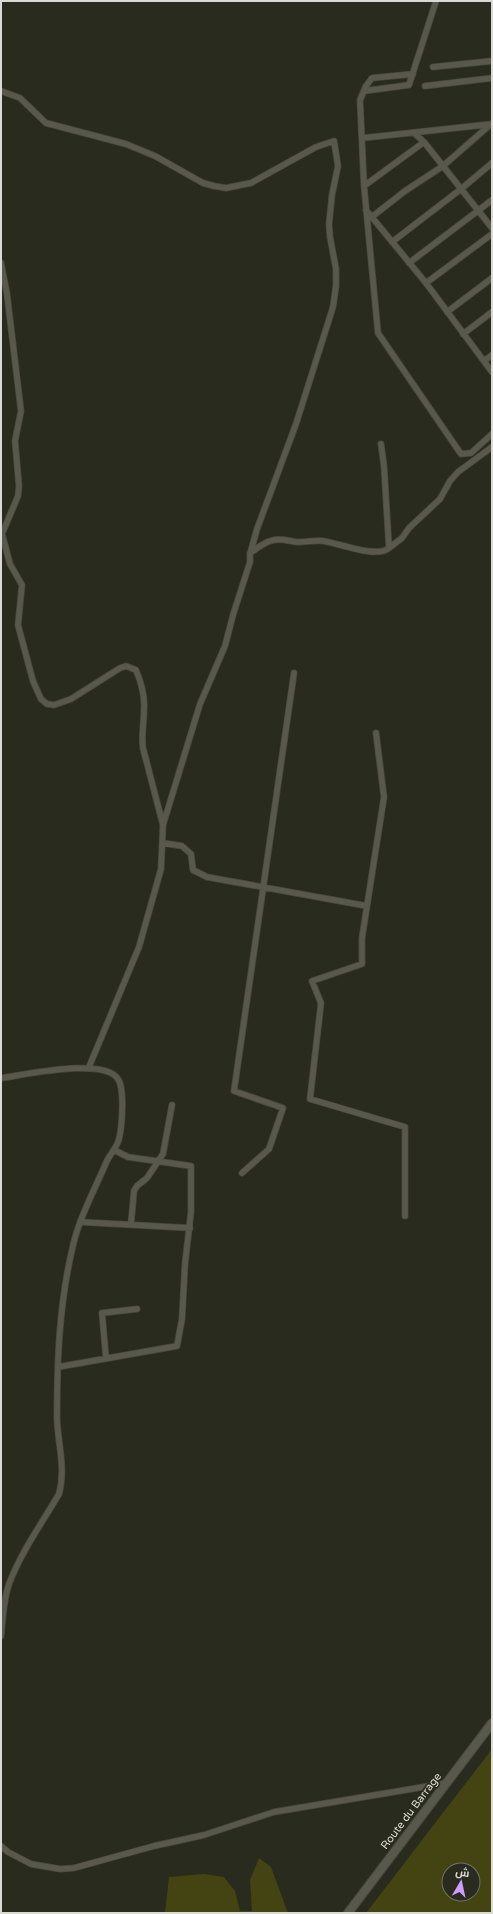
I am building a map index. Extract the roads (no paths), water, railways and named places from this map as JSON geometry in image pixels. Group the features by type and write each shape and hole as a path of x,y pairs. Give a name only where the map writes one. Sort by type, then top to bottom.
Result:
{"main road":[{"name":"Route du Barrage","path":"348,1913 492,1723"}],"street":[{"path":"364,91 408,87 436,1"},
{"path":"432,67 492,61"},
{"path":"413,74 372,78 360,100 363,138 364,186 378,333 461,454 471,453 492,434"},
{"path":"425,86 492,78"},
{"path":"1,91 20,98 46,123 126,144 154,156 203,183 226,188 251,183 316,147 334,141 338,166 331,201 329,224 336,269 336,286 333,307 296,424 250,554 250,562 225,646 198,710 163,825"},
{"path":"363,138 492,124"},
{"path":"372,216 405,191 443,166 492,124"},
{"path":"414,133 424,142 492,228"},
{"path":"364,186 424,142"},
{"path":"392,242 492,163"},
{"path":"408,263 492,200"},
{"path":"366,210 426,284 492,372"},
{"path":"426,284 492,234"},
{"path":"1,263 7,294 21,410 15,441 18,491 2,534 10,564 22,585 18,625 33,681 42,699 47,704 54,705 71,699 120,668 126,666 136,670 139,677 144,702 141,736 143,748 163,825 161,869 139,947 89,1067"},
{"path":"446,312 492,278"},
{"path":"463,334 492,312"},
{"path":"484,361 492,355"},
{"path":"381,444 384,466 389,548"},
{"path":"250,554 262,544 280,539 299,542 322,541 377,552 386,551 402,538 409,528 440,499 450,481 458,472 492,447"},
{"path":"242,1173 269,1149 283,1108 234,1091 294,673"},
{"path":"376,733 384,797 362,938 362,964 312,981 322,1004 310,1099 405,1127 405,1216"},
{"path":"163,843 182,846 191,854 193,870 207,877 367,906"},
{"path":"1,1078 89,1067 108,1071 115,1075 121,1086 121,1127 119,1141 106,1162 80,1222 65,1279 59,1320 57,1423 62,1464 62,1482 59,1494 17,1567 9,1585 4,1604 1,1636"},
{"path":"131,1224 134,1190 147,1178 160,1161 163,1154 172,1106"},
{"path":"58,1367 177,1346 182,1319 184,1264 190,1228 191,1166 128,1157 114,1150"},
{"path":"80,1222 190,1228"},
{"path":"106,1358 102,1313 137,1309"},
{"path":"1,1846 8,1852 31,1864 60,1869 74,1868 154,1846 204,1835 274,1812 447,1783"},
{"path":"1,1853 8,1852"}]}
